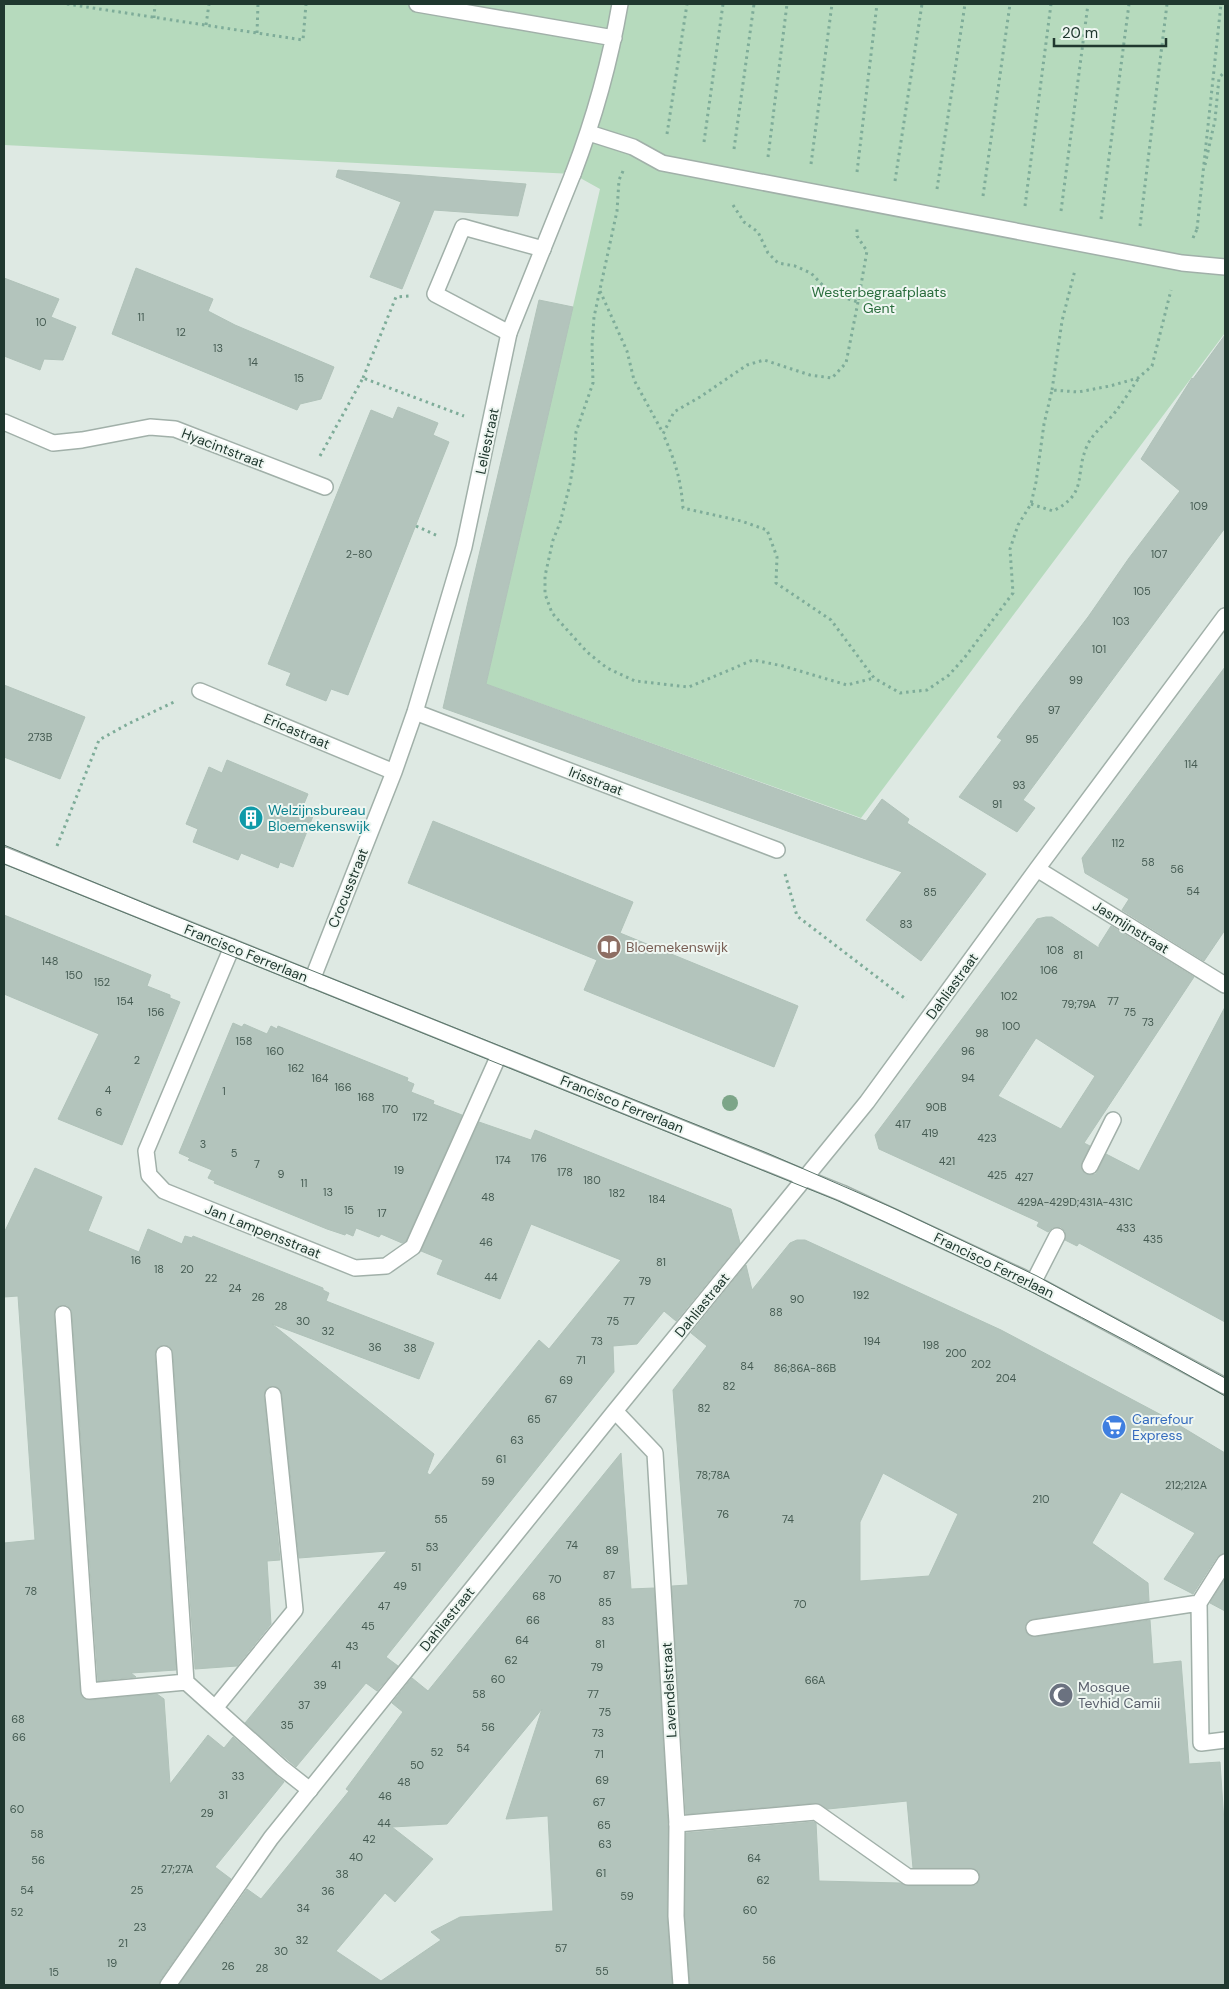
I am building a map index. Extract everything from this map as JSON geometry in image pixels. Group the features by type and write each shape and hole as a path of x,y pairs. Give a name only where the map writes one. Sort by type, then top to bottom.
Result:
{"street":[{"path":"417,4 614,38"},
{"name":"Leliestraat","path":"415,712 464,547 509,333 589,133 614,38 620,4"},
{"path":"589,133 633,147 662,163 1188,264 1225,267"},
{"path":"509,333 435,294 463,227 543,250"},
{"name":"Hyacintstraat","path":"4,422 53,443 82,440 150,427 175,429 325,487"},
{"name":"Dahliastraat","path":"168,1985 271,1838 867,1102 1225,616"},
{"name":"Ericastraat","path":"200,691 394,772"},
{"name":"Crocusstraat","path":"312,980 394,772 415,712"},
{"name":"Irisstraat","path":"415,712 777,850"},
{"name":"Francisco Ferrerlaan","path":"4,855 805,1178 942,1239 1033,1283 1225,1386"},
{"name":"Jasmijnstraat","path":"1037,869 1225,985"},
{"name":"Jan Lampensstraat","path":"232,947 146,1151 149,1175 164,1191 354,1268 386,1266 413,1247 499,1055"},
{"path":"1090,1166 1113,1120"},
{"path":"1033,1283 1057,1236"},
{"path":"63,1314 89,1692 186,1682"},
{"path":"164,1354 186,1682 282,1768 310,1790"},
{"path":"215,1708 295,1610 273,1395"},
{"name":"Lavendelstraat","path":"615,1411 655,1453 677,1824 676,1916 681,1985"},
{"path":"1225,1562 1199,1603 1201,1743 1225,1740"},
{"path":"1034,1628 1199,1603"},
{"path":"677,1824 816,1812 908,1877 971,1877"}],"path":[{"path":"67,4 303,40 306,4"},
{"path":"100,10 101,4"},
{"path":"154,18 155,4"},
{"path":"206,26 208,4"},
{"path":"257,33 258,4"},
{"path":"662,163 687,4"},
{"path":"700,170 723,4"},
{"path":"765,184 787,4"},
{"path":"807,191 832,4"},
{"path":"854,200 877,4"},
{"path":"891,207 922,4"},
{"path":"933,215 965,4"},
{"path":"979,224 1010,4"},
{"path":"1022,232 1051,4"},
{"path":"1058,239 1088,4"},
{"path":"600,290 627,351 634,380 674,457 681,482 683,508 741,521 767,530 777,556 776,583 830,620 874,678 900,693 927,690 949,675 1013,594 1010,548 1018,525 1031,504 1044,424 1052,390 1062,321 1077,264 1097,246 1129,4"},
{"path":"1137,254 1167,4"},
{"path":"1031,504 1053,511 1066,505 1078,488 1086,447 1095,432 1116,412 1138,378 1152,366 1174,278 1188,264 1197,229 1221,4"},
{"path":"1203,174 1209,153 1220,78 1225,71"},
{"path":"633,147 619,180 617,210 594,317 592,383 576,432 570,484 560,523 553,540 546,576 545,594 552,613 587,652 607,668 635,680 689,687 753,660 782,666 847,685 874,678"},
{"path":"1188,264 1197,229"},
{"path":"325,487 315,464 363,378 396,297 435,294"},
{"path":"663,434 674,412 747,365 764,360 810,375 832,378 846,362 858,302"},
{"path":"363,378 490,425"},
{"path":"1052,390 1078,392 1138,378"},
{"path":"46,872 99,740 136,720 200,691"},
{"path":"777,850 797,916 930,1017"}],"green space":[{"name":"Westerbegraafplaats Gent","path":"4,4 1225,4 1225,333 861,818 486,684 600,189 573,174 4,145"}],"building":[{"path":"338,170 526,184 518,216 434,210 402,289 370,277 401,202 336,177"},
{"path":"136,268 213,299 208,311 235,325 334,367 321,399 300,404 297,410 112,334"},
{"path":"4,278 59,299 51,317 76,327 63,360 44,359 40,370 4,356"},
{"path":"539,300 573,307 486,684 866,821 882,799 909,819 907,823 986,874 921,961 866,920 902,872 443,708"},
{"path":"1225,335 1225,528 1023,800 1035,808 1017,832 959,797 1002,740 997,737 1180,491 1141,459 1192,378"},
{"path":"398,407 438,423 433,435 449,442 348,695 331,689 326,701 286,685 291,673 268,664 371,410 393,419"},
{"path":"1225,667 1225,930 1204,961 1122,910 1129,899 1085,873 1082,858"},
{"path":"4,685 85,717 60,779 4,757"},
{"name":"Welzijnsbureau Bloemekenswijk","path":"227,760 308,794 303,806 315,811 293,867 280,862 278,868 241,853 238,860 193,842 198,829 186,824 209,767 222,773"},
{"name":"Bloemekenswijk","path":"433,821 633,902 620,933 798,1006 774,1067 584,990 597,960 408,883"},
{"path":"4,915 151,975 147,986 170,995 170,998 180,1002 122,1145 58,1119 99,1034 4,994"},
{"path":"1052,917 1099,948 1111,926 1194,977 1084,1143 1090,1146 1081,1166 1085,1174 1096,1174 1106,1154 1139,1171 1225,1007 1225,1322 1079,1243 1077,1246 1065,1240 1065,1231 1061,1227 1052,1228 1048,1232 1037,1226 1039,1222 879,1149 875,1135 1037,919","holes":["1036,1038 1095,1076 1061,1129 998,1096"]},
{"path":"233,1023 242,1027 244,1024 267,1034 271,1026 277,1029 278,1026 408,1078 407,1081 414,1084 411,1092 434,1101 433,1104 462,1115 406,1241 402,1243 381,1234 379,1237 356,1228 353,1236 327,1229 214,1183 215,1181 208,1178 212,1170 188,1160 190,1158 179,1153"},
{"path":"479,1122 531,1140 535,1130 731,1209 740,1243 676,1321 664,1311 637,1344 613,1346 614,1372 386,1657 398,1666 377,1691 366,1683 296,1767 245,1723 387,1551 299,1558 282,1394 277,1387 268,1387 264,1396 280,1560 267,1561 271,1624 237,1666 195,1669 173,1353 169,1346 159,1346 155,1355 176,1670 131,1673 136,1677 98,1681 72,1313 67,1305 57,1307 54,1315 81,1696 90,1700 157,1694 164,1699 170,1784 208,1735 224,1748 233,1737 284,1782 215,1867 231,1879 160,1980 159,1985 4,1985 4,1543 35,1540 18,1296 4,1297 4,1233 35,1168 102,1197 88,1231 139,1252 148,1229 182,1244 185,1236 192,1238 193,1236 323,1288 323,1290 329,1293 326,1301 434,1343 419,1379 272,1324 434,1454 427,1473 430,1475 539,1340 549,1349 621,1260 531,1224 500,1299 437,1274 443,1260 421,1251"},
{"path":"797,1240 805,1240 1001,1330 1167,1418 1225,1453 1225,1553 1217,1557 1193,1594 1164,1579 1195,1533 1121,1492 1092,1543 1148,1583 1149,1601 1033,1619 1028,1621 1025,1629 1027,1634 1035,1637 1150,1620 1153,1664 1181,1661 1189,1764 1220,1762 1225,1837 1225,1985 690,1985 685,1916 686,1833 813,1822 816,1823 819,1881 900,1883 908,1886 971,1886 976,1885 980,1877 979,1872 971,1868 913,1868 907,1801 828,1809 815,1803 686,1814 672,1586 688,1585 673,1390 707,1346 691,1333 746,1265 752,1290 790,1243","holes":["883,1473 958,1514 929,1576 860,1581 860,1522"]},
{"path":"621,1453 631,1589 654,1588 668,1824 667,1916 672,1985 179,1985 247,1889 261,1899 349,1791 346,1789 403,1712 392,1703 412,1678 428,1691","holes":["542,1709 506,1819 548,1816 553,1911 460,1917 431,1932 441,1940 381,1981 336,1951 385,1893 395,1902 433,1859 392,1827 447,1824"]},
{"path":"1225,1579 1225,1611 1210,1603"}],"tram line":[{"path":"4,845 156,908 767,1153 898,1210 1037,1276 1225,1378"},
{"path":"4,864 836,1200 935,1245 1082,1317 1225,1396"}],"place":[{"name":"Welzijnsbureau Bloemekenswijk","path":"251,818"},
{"name":"Bloemekenswijk","path":"609,947"},
{"name":"Carrefour Express","path":"1114,1427"},
{"name":"Mosque Tevhid Camii","path":"1061,1695"}]}
